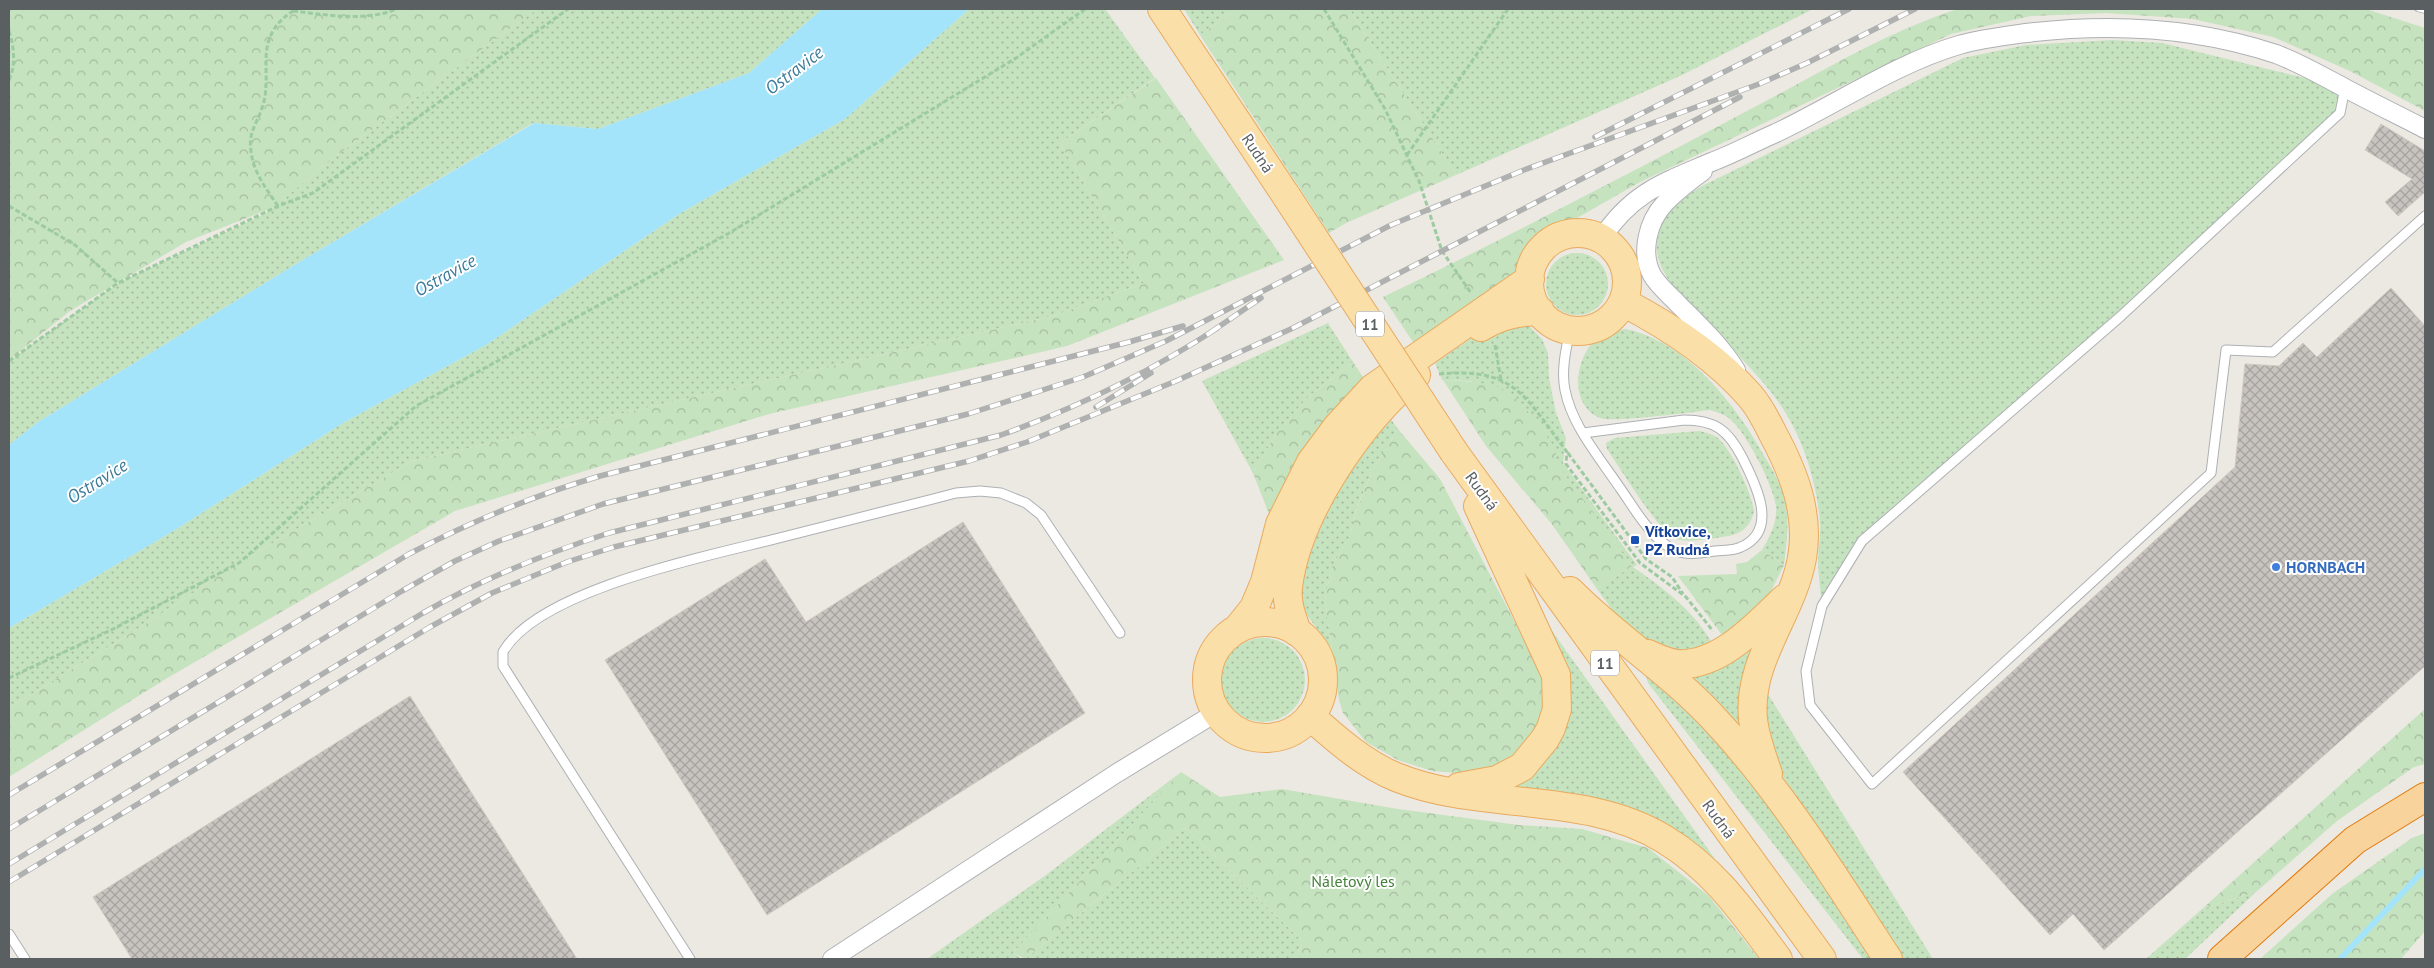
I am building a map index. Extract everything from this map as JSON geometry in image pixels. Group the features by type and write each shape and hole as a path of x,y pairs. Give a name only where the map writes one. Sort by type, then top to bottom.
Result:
{"highway":[{"path":"2222,959 2355,840 2425,797"}],"main road":[{"name":"Rudná","path":"1162,9 1454,452 1822,959"},
{"path":"1588,234 1601,239 1613,248 1622,259 1626,273 1627,288 1623,302 1617,312 1601,325 1580,331 1570,330 1548,320 1534,302 1530,279 1532,265 1539,253 1548,243 1561,236 1588,234"},
{"path":"1297,632 1290,613 1288,588 1299,542 1313,510 1355,440 1372,419 1413,378 1530,279"},
{"path":"1623,302 1663,325 1697,348 1753,398 1783,454 1801,500 1804,541 1802,558 1791,593 1758,673 1753,702 1754,725 1772,787"},
{"path":"1238,628 1247,624 1268,622 1288,626 1314,649 1322,671 1321,696 1310,716 1295,729 1267,738 1239,731 1230,726 1217,712 1208,687 1210,661 1224,639 1238,628 1254,608 1265,582 1280,524 1311,462 1337,427 1373,388 1488,316 1540,311"},
{"path":"1440,789 1470,786 1498,780 1522,767 1534,755 1551,728 1557,702 1556,675 1454,452"},
{"path":"1508,527 1606,626 1643,653 1717,721 1772,787 1888,959"},
{"path":"1643,653 1667,662 1690,663 1724,650 1760,622 1791,593"},
{"path":"1310,716 1371,764 1397,777 1466,796 1595,812 1619,819 1657,835 1681,850 1713,876 1736,902 1778,959"}],"street":[{"path":"1601,239 1620,214 1650,190 1670,178 1715,161 1805,119 1901,69 1959,45 2063,29 2163,30 2239,44 2276,55 2313,70 2425,129"},
{"path":"1715,161 1665,202 1658,212 1649,234 1648,265 1657,282 1719,345 1753,398"},
{"path":"835,958 1125,768 1217,712"}],"lane":[{"path":"2345,88 2340,113 2121,316 1862,541 1822,606 1806,670 1810,706 1872,784 2211,473 2226,350 2273,352 2425,216"},
{"path":"1570,330 1564,381 1567,398 1583,433 1650,530 1667,546 1677,551 1691,554 1736,549 1748,544 1758,531 1763,513 1762,501 1732,438 1717,426 1696,420 1684,420 1583,433"},
{"path":"690,959 503,666 501,660 503,652 524,627 570,601 654,572 956,493 980,491 1014,496 1041,515 1120,633"},
{"path":"9,934 25,959"}],"path":[{"path":"278,206 261,182 251,153 250,136 262,109 267,82 268,44 277,22 292,10 351,18 397,9"},
{"path":"9,361 118,283 278,206 313,193 568,9"},
{"path":"9,678 113,630 239,563 416,406 731,232 1016,58 1085,9"},
{"path":"1324,9 1385,109 1419,181 1442,251 1488,316 1501,380"},
{"path":"1407,156 1508,9"},
{"path":"9,31 12,38 13,71 9,80"},
{"path":"9,206 75,245 118,283"},
{"path":"1413,378 1472,372 1501,380 1526,397 1646,559 1672,578 1715,634 1724,650"},
{"path":"1567,452 1566,464 1640,563 1686,597"}],"green space":[{"path":"9,9 537,9 336,156 274,207 186,242 70,311 9,360"},
{"path":"537,9 822,9 749,73 598,129 533,123 306,258 38,422 9,445 9,361 118,283 265,214 336,156"},
{"path":"969,9 1105,9 1155,78 1060,143 1144,283 1053,316 412,461 239,563 144,625 9,708 9,628 175,530 343,423 486,345 679,214 845,119"},
{"path":"1184,9 1236,9 1200,35"},
{"path":"1236,9 1349,9 1456,175 1346,223 1329,233 1200,35"},
{"path":"1349,9 1813,9 1680,76 1456,175"},
{"path":"1958,9 2366,9 2425,28 2425,111 2350,71 2273,37 2193,19 2106,13 2031,16 1951,34 1640,182 1535,242 1519,263 1516,277 1415,345 1383,297 1566,206 1877,42"},
{"path":"2112,40 2162,43 2345,88 2340,113 1862,541 1822,606 1818,567 1819,511 1807,459 1792,424 1775,397 1754,372 1677,291 1664,272 1659,262 1657,239 1664,219 1677,203 1704,185 1963,58 2026,45"},
{"path":"1156,78 1284,260 1067,346 769,414 455,511 164,680 9,777 9,708 144,625 239,563 412,461 1053,316 1144,283 1060,143"},
{"path":"1571,253 1583,253 1599,262 1606,272 1608,284 1606,296 1599,306 1583,315 1571,315 1560,310 1551,301 1546,290 1546,278 1551,267 1560,258"},
{"path":"1513,321 1529,326 1542,339 1548,353 1549,378 1556,413 1566,438 1563,463 1637,565 1633,567 1678,601 1697,621 1713,645 1691,654 1675,654 1661,651 1648,645 1636,636 1615,614 1597,589 1632,566 1554,461 1472,381 1442,380 1435,363 1491,325"},
{"path":"1328,323 1353,362 1307,398 1276,434 1253,473 1202,381"},
{"path":"1625,329 1648,336 1669,347 1689,361 1725,398 1740,418 1771,468 1783,492 1787,522 1784,565 1762,550 1776,518 1774,497 1765,473 1751,448 1729,418 1710,410 1607,419 1600,418 1590,411 1583,402 1579,392 1578,380 1583,357 1589,347 1602,335"},
{"path":"1353,362 1365,380 1271,519 1253,473 1276,434 1307,398"},
{"path":"1443,380 1475,382 1498,387 1519,402 1533,417 1556,449 1555,461 1632,566 1597,589 1551,523 1486,446"},
{"path":"1387,414 1398,429 1372,471 1356,510 1350,536 1331,569 1325,600 1332,649 1304,611 1300,597 1306,558 1318,520"},
{"path":"1398,429 1440,479 1542,674 1546,707 1533,738 1507,761 1487,770 1469,774 1432,771 1398,760 1366,742 1343,713 1339,700 1325,600 1331,569 1350,536 1356,511 1372,471"},
{"path":"1699,431 1718,438 1729,452 1745,483 1754,511 1747,527 1739,533 1687,541 1676,539 1669,534 1650,513 1607,449 1606,443 1615,438"},
{"path":"1762,550 1784,565 1771,591 1750,621 1725,639 1678,576 1737,574 1736,564 1747,562"},
{"path":"1552,631 1715,859 1684,844 1500,792 1552,643"},
{"path":"1760,637 1742,718 1739,727 1681,673"},
{"path":"1263,638 1279,641 1293,650 1302,664 1305,680 1302,696 1293,710 1279,719 1263,722 1247,719 1233,710 1224,696 1221,680 1224,664 1233,650 1247,641"},
{"path":"1645,672 1733,753 1876,959 1863,959 1648,683"},
{"path":"1766,691 1933,959 1904,959 1779,771 1764,736"},
{"path":"2425,709 2425,764 2414,767 2337,821 2256,892 2202,909"},
{"path":"1181,772 1013,953 1022,959 927,959 1046,875"},
{"name":"Náletový les","path":"1181,772 1220,797 1282,789 1398,809 1519,825 1582,829 1648,848 1709,896 1759,959 1296,959 1302,941 1186,828 1025,959 1013,953"},
{"path":"1186,828 1302,941 1296,959 1025,959"},
{"path":"2425,833 2425,931 2401,959 2260,959 2332,894 2412,838"},
{"path":"2256,892 2185,959 2146,959 2202,909"}],"water":[{"name":"Ostravice","path":"822,9 969,9 845,119 679,214 486,345 343,423 175,530 9,628 9,445 38,422 306,258 534,123 598,129 749,73"}],"building":[{"path":"2381,124 2425,151 2425,192 2398,216 2385,202 2412,179 2365,150"},
{"name":"HORNBACH","path":"2391,288 2425,326 2425,666 2104,950 2073,914 2050,935 1903,772 2235,467 2245,364 2279,366 2303,343 2317,357"},
{"path":"963,522 1085,713 767,915 605,660 765,559 806,622"},
{"path":"410,696 577,959 132,959 93,897"}],"waterway":[{"path":"2340,959 2425,869"}],"railway":[{"path":"1595,137 1849,9"},
{"path":"9,829 402,591 455,561 499,541 603,504 968,414 1083,377 1166,341 1391,225 1524,170 1759,84 1807,63 1915,9"},
{"path":"2417,9 2425,11"},
{"path":"9,882 430,627 492,593 567,562 614,547 969,461 1027,442 1176,381 1293,328 1740,97"},
{"path":"1211,332 1261,298"},
{"path":"9,795 409,554 503,510 600,476 1129,342 1183,326"},
{"path":"9,864 423,613 491,578 609,533 1001,435 1057,413 1112,388 1165,360 1216,329"},
{"path":"1096,407 1151,373"}],"place":[{"name":"Vítkovice, PZ Rudná","path":"1635,540"},
{"name":"HORNBACH","path":"2276,567"}]}
